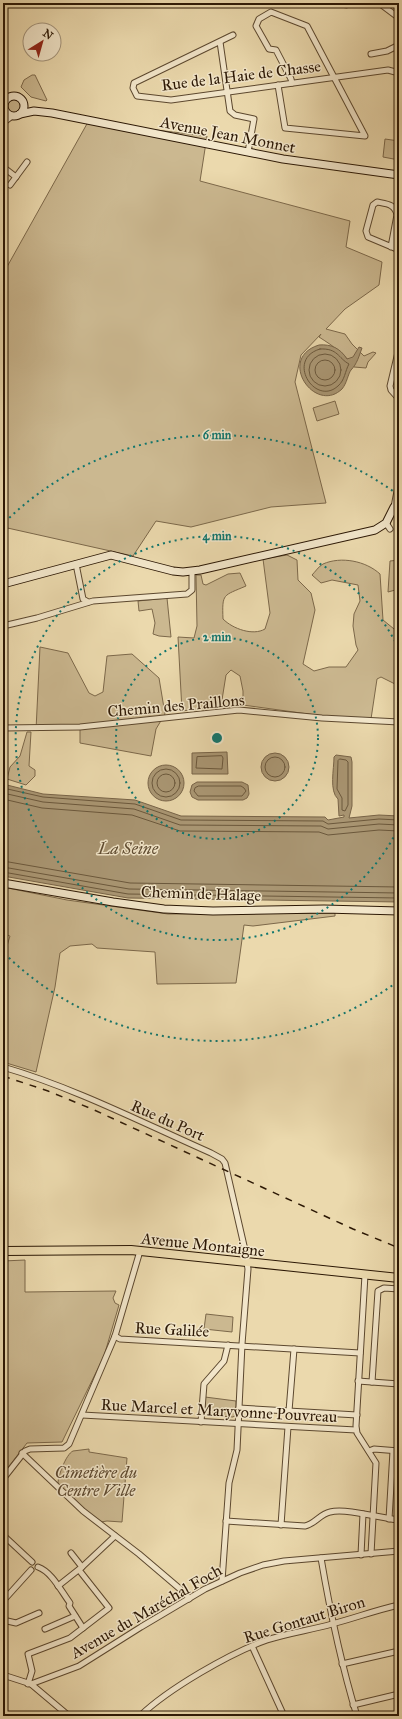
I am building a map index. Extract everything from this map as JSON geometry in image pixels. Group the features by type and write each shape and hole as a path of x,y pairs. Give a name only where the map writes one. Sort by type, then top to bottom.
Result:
{"main road":[{"name":"Avenue Montaigne","path":"3,1251 140,1251 153,1254 399,1278"}],"street":[{"path":"379,3 399,18"},
{"path":"278,85 285,128 365,136 307,26 271,12 259,19 256,26 269,49 276,50 292,83"},
{"name":"Rue de la Haie de Chasse","path":"233,35 134,83 133,88 137,96 165,101 388,70 399,73"},
{"path":"220,42 230,111 235,115 254,119 248,152"},
{"path":"371,54 387,51 399,45"},
{"path":"3,123 12,116 20,114 24,107 19,97 9,97 4,106 7,114 12,116"},
{"name":"Avenue Jean Monnet","path":"23,103 52,113"},
{"name":"Avenue Jean Monnet","path":"20,114 34,111 52,113 313,164 399,175"},
{"path":"10,185 27,162"},
{"path":"3,166 16,177"},
{"path":"391,247 398,215 392,206 377,202 373,205 366,231 368,237 391,247 399,250"},
{"path":"399,348 390,386 391,390 399,399"},
{"path":"3,584 111,555 173,571 192,571 354,536 388,526 397,506 394,501 399,481"},
{"path":"76,564 83,599 88,602"},
{"path":"3,626 37,618 88,602 187,594 192,590 192,571"},
{"name":"Chemin des Praillons","path":"3,728 80,727 239,710 322,718 399,722"},
{"name":"Chemin de Halage","path":"3,882 114,902 164,908 212,911 324,909 399,911"},
{"name":"Rue du Port","path":"3,1067 102,1104 222,1159 226,1165 247,1263"},
{"path":"3,1479 22,1453 30,1449 59,1448 67,1446 82,1415 115,1336 140,1251"},
{"path":"222,1581 229,1483 236,1450 248,1269 247,1263"},
{"path":"365,1275 356,1430 376,1462 371,1554"},
{"path":"372,1382 377,1296 379,1290 399,1289"},
{"name":"Rue Galilée","path":"115,1336 120,1339 360,1353"},
{"path":"201,1422 204,1384 224,1361 228,1345"},
{"path":"289,1411 294,1349"},
{"path":"358,1381 399,1384"},
{"path":"239,1408 356,1415"},
{"name":"Rue Marcel et Maryvonne Pouvreau","path":"82,1415 356,1430"},
{"path":"281,1524 288,1427"},
{"path":"369,1451 374,1449 396,1451 389,1519"},
{"path":"373,1457 380,1450"},
{"path":"22,1453 83,1511 176,1585 186,1594 188,1600"},
{"path":"226,1521 311,1525 327,1513 333,1512 373,1515 399,1520"},
{"path":"361,1555 363,1514"},
{"path":"3,1535 32,1562 36,1563 38,1567 49,1574 70,1603 75,1616 83,1628"},
{"path":"58,1586 81,1568 115,1536"},
{"name":"Avenue du Maréchal Foch","path":"30,1684 87,1662 127,1635 222,1581 263,1565 284,1561 399,1551"},
{"path":"30,1684 32,1671 28,1654 70,1638 109,1608 71,1553"},
{"path":"321,1558 332,1624 357,1716"},
{"path":"31,1570 29,1567 32,1562"},
{"path":"3,1601 31,1570 35,1570 38,1567"},
{"name":"Rue Gontaut Biron","path":"140,1716 175,1689 252,1646 399,1604"},
{"path":"3,1620 16,1623 39,1613"},
{"path":"45,1629 75,1616"},
{"path":"252,1646 284,1716"},
{"path":"342,1664 399,1651"},
{"path":"3,1676 30,1684 69,1716"},
{"path":"353,1705 399,1694"}],"green space":[{"path":"313,3 356,3 347,8"},
{"path":"32,75 35,75 47,100 46,101 31,97 21,87 24,80"},
{"path":"11,99 17,99 21,103 21,109 17,113 11,113 7,109 7,103"},
{"path":"88,122 207,136 200,181 350,221 346,247 382,262 379,285 345,309 326,329 345,334 352,344 364,356 373,352 376,353 368,362 366,368 354,367 343,354 319,337 321,334 301,355 295,382 326,503 271,507 191,527 156,521 133,556 3,527 3,274"},
{"path":"385,139 399,141 399,160 383,157"},
{"path":"335,401 339,414 317,421 313,408"},
{"path":"287,555 297,560 298,580 311,593 315,610 303,664 314,671 329,667 346,667 358,650 353,626 354,614 360,601 358,585 332,580 321,583 312,575 323,564 338,560 353,561 368,566 380,574 383,620 399,633 399,686 381,677 377,679 371,719 330,717 243,705 243,691 240,676 231,670 226,675 221,706 182,711 178,637 194,638 197,626 196,575 201,575 203,584 206,585 228,574 240,573 246,586 226,596 223,604 223,619 232,626 249,632 260,631 265,629 270,613 263,559"},
{"path":"399,560 399,589 388,592 390,561"},
{"path":"167,598 171,637 153,634 155,623 152,609 139,611 138,601"},
{"path":"40,647 68,653 89,693 95,696 103,692 107,656 132,654 159,678 165,714 156,729 151,756 80,743 80,728 36,730"},
{"path":"27,732 31,732 29,766 35,770 35,776 26,785 7,779 10,767 20,756"},
{"path":"3,887 67,900 168,914 335,913 335,916 253,926 244,925 236,983 157,984 155,952 97,948 92,944 70,946 60,953 55,987 36,1072 3,1062 3,959 10,936 3,934"},
{"path":"25,1260 25,1292 116,1291 113,1298 115,1303 119,1305 104,1356 62,1442 27,1443 3,1474 3,1261"},
{"path":"206,1314 233,1317 232,1332 204,1329"},
{"path":"205,1397 236,1401 236,1415 233,1417 205,1415"},
{"name":"Cimetière du Centre Ville","path":"89,1449 89,1452 127,1458 122,1522 101,1522 84,1509 58,1485 62,1466 70,1453 73,1451"}],"water":[{"path":"319,345 327,345 338,349 347,359 353,357 359,347 362,348 344,387 331,395 321,395 312,390 304,382 300,371 301,361 307,352"},
{"path":"227,752 228,774 192,774 192,753"},
{"path":"275,753 285,757 289,767 285,777 275,781 265,777 261,767 265,757"},
{"name":"La Seine","path":"336,755 351,757 352,806 349,818 379,815 399,816 399,902 128,898 3,876 3,784 43,794 135,800 181,816 325,817 328,820 344,817 344,815 339,816 338,799 335,795 333,785 334,757"},
{"path":"166,765 179,770 184,783 179,796 166,801 153,796 148,783 153,770"},
{"path":"197,782 242,782 248,785 249,794 247,798 243,800 198,800 192,797 190,792 192,785"}],"railway":[{"path":"3,1076 48,1091 92,1109 353,1229 399,1248"}]}
